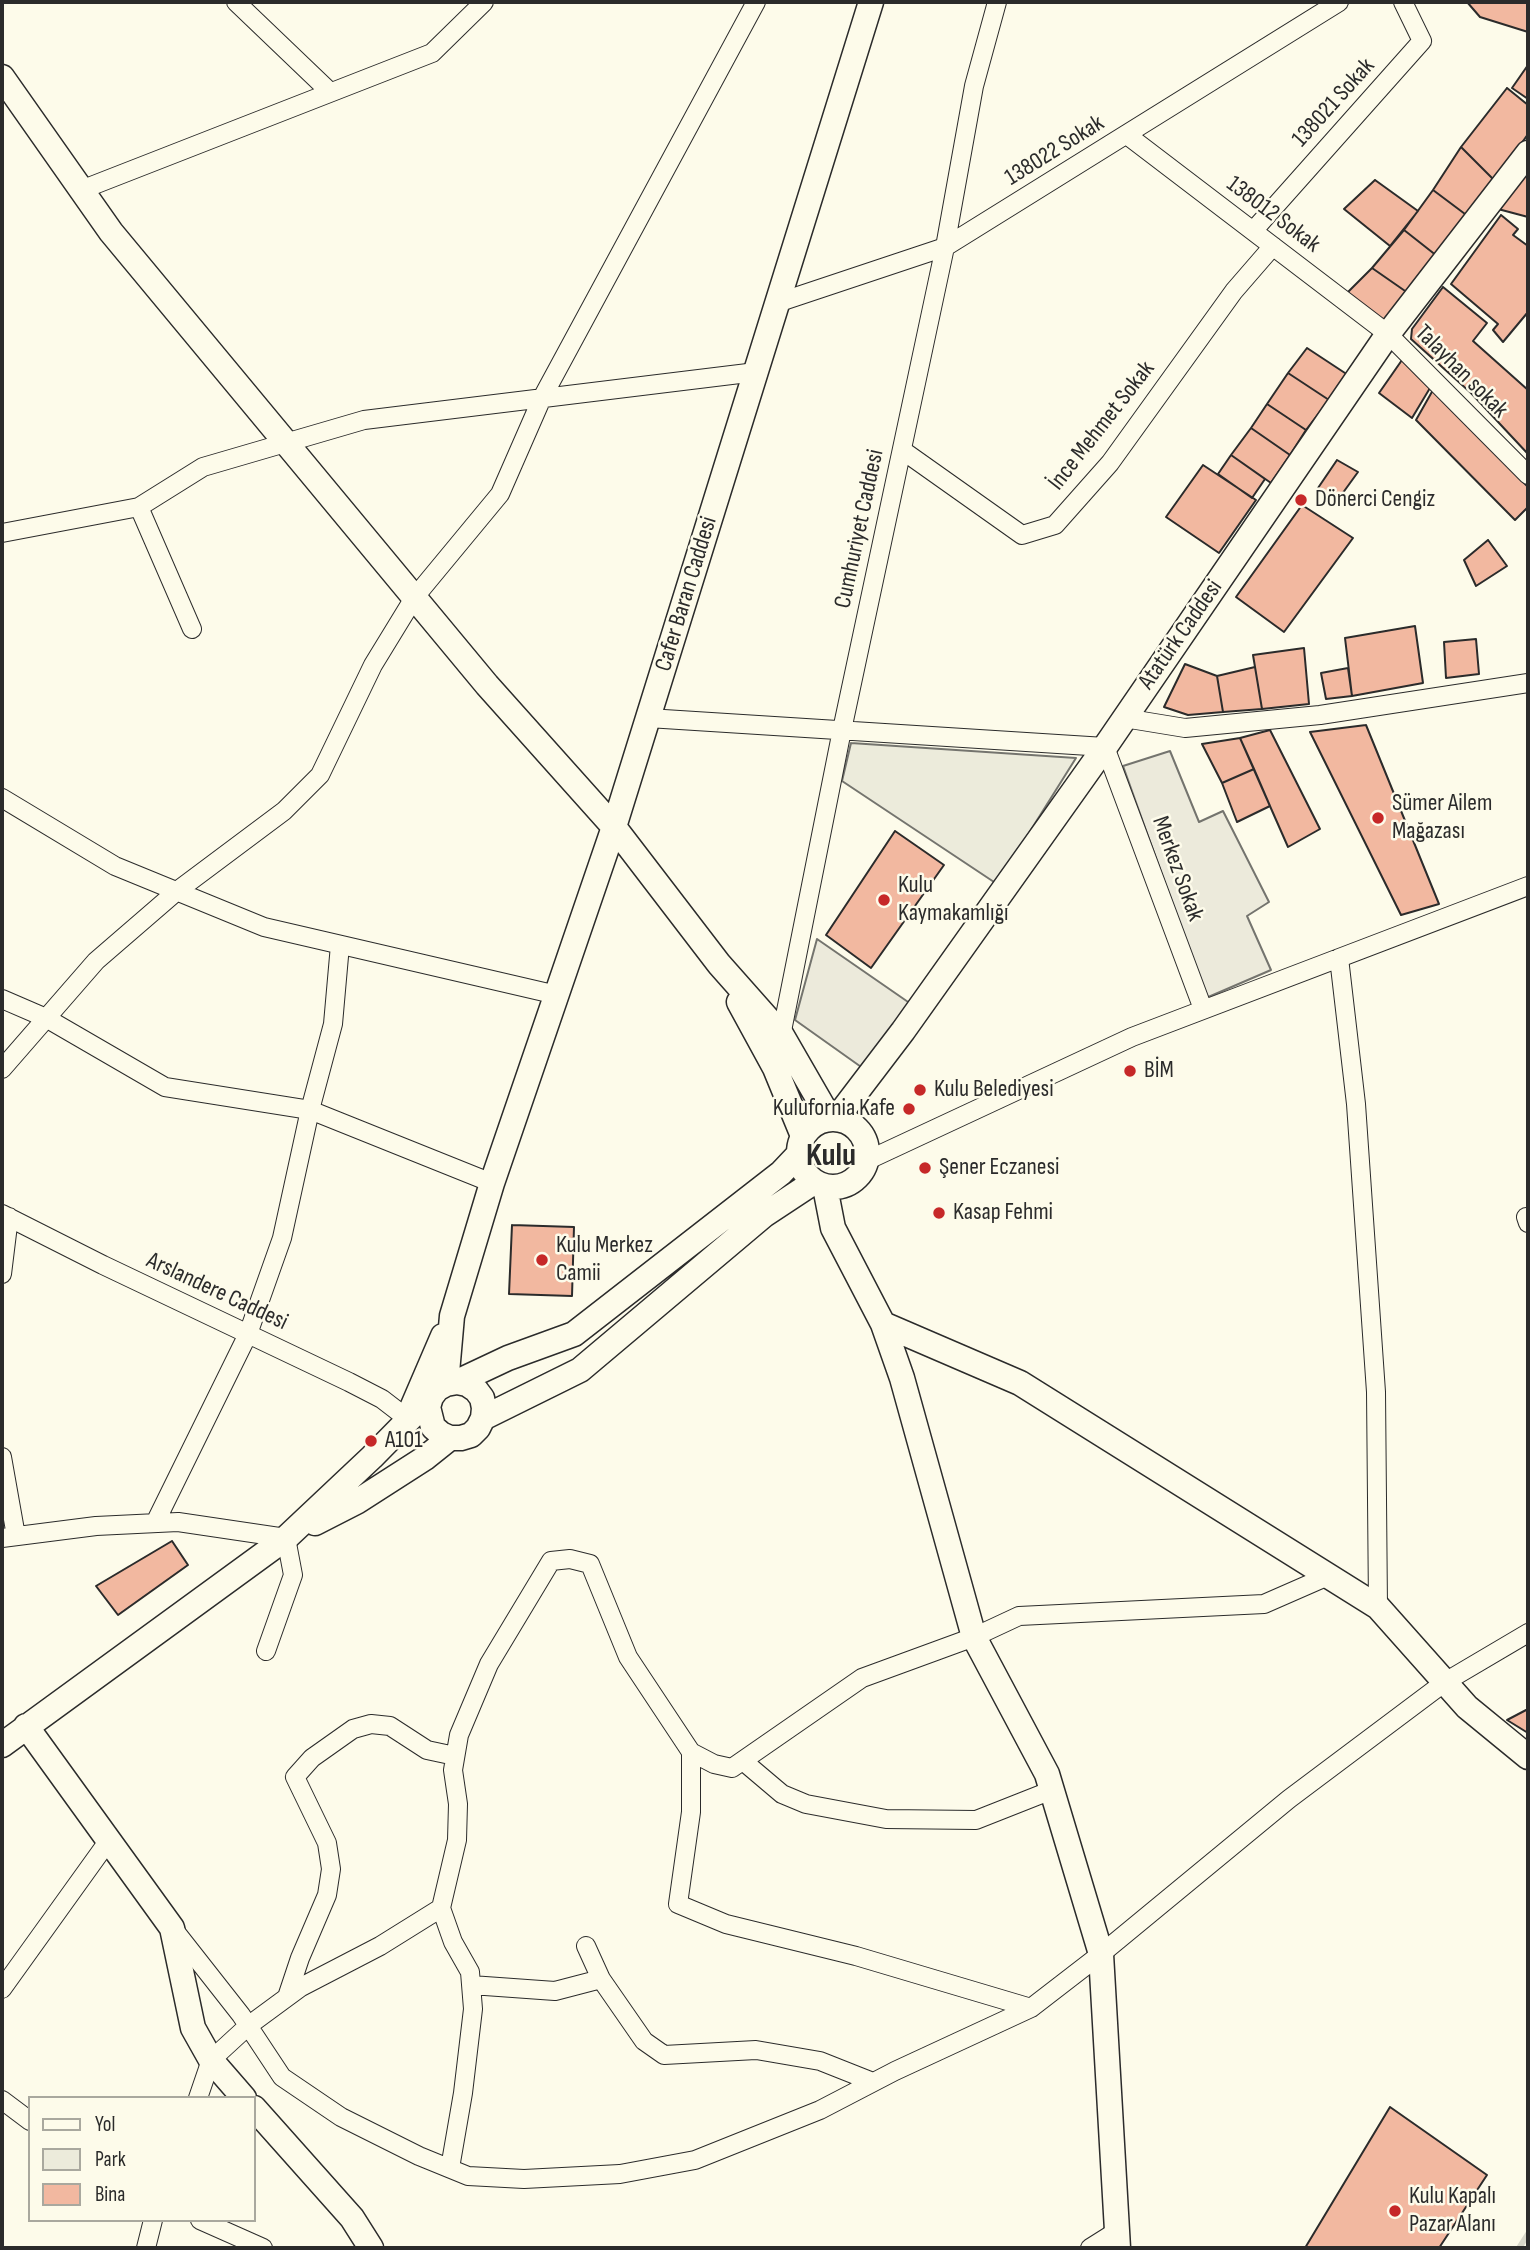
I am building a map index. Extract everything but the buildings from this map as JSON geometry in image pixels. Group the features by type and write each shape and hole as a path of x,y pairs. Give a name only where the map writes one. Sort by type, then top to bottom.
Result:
{"street":[{"path":"236,2 330,92"},
{"path":"81,190 432,53 484,2"},
{"path":"2,1069 96,961 177,891 284,811 320,775 373,665 414,598 500,494 542,398 756,2"},
{"name":"Cafer Baran Caddesi","path":"452,1316 492,1183 614,827 872,2"},
{"name":"Cumhuriyet Caddesi","path":"775,1068 842,730 945,247 974,86 997,2"},
{"name":"138022 Sokak","path":"777,303 945,247 1339,2"},
{"name":"138021 Sokak","path":"1253,231 1422,41 1404,2"},
{"path":"2,78 111,232 487,685 614,827 719,964 781,1034 833,1119"},
{"name":"138012 Sokak","path":"1128,135 1388,334"},
{"name":"Atatürk Caddesi","path":"833,1119 902,1031 1105,747 1388,334 1528,153"},
{"name":"İnce Mehmet Sokak","path":"902,450 1022,535 1055,525 1110,463 1234,291 1273,246"},
{"name":"Talayhan sokak","path":"1388,334 1528,475"},
{"path":"2,533 139,507 204,467 364,420 756,372"},
{"path":"139,507 192,629"},
{"path":"1124,718 1185,728 1320,715 1528,683"},
{"path":"648,718 1105,747"},
{"name":"Merkez Sokak","path":"1105,747 1203,1009"},
{"path":"2,798 115,866 264,927 557,995"},
{"path":"866,1161 1132,1037 1528,886"},
{"path":"155,1523 248,1334 282,1238 332,1024 340,945"},
{"path":"1339,958 1356,1104 1376,1392 1378,1607"},
{"path":"719,964 775,1068 801,1145 803,1170 819,1184 833,1228 883,1324 902,1378 974,1637 1047,1774 1101,1954 1118,2239 1090,2248"},
{"path":"2,999 46,1018 164,1087 310,1110 492,1183"},
{"path":"2,1745 286,1538 408,1419 445,1388 508,1358 574,1334 781,1174 810,1127 833,1119 850,1123 859,1130 864,1140 866,1161 862,1171 846,1185 819,1184 764,1215 580,1370 483,1418"},
{"path":"2,1274 5,1215"},
{"name":"Arslandere Caddesi","path":"5,1215 382,1399 408,1419"},
{"path":"445,1388 467,1384 482,1398 483,1418 471,1435 450,1438 433,1427 429,1418 428,1407 445,1388 452,1316"},
{"path":"408,1419 452,1316"},
{"path":"883,1324 1020,1383 1378,1607 1467,1707 1528,1756"},
{"path":"2,1457 9,1537 96,1526 178,1522 286,1538 358,1501 425,1458 450,1438"},
{"path":"266,1651 293,1575 286,1538"},
{"path":"450,2168 463,2093 473,2009 470,1972 453,1942 441,1908 457,1840 458,1804 453,1770 455,1756 459,1735 489,1664 551,1561 570,1559 590,1564 628,1657 691,1752 714,1764 732,1768 862,1678 974,1637 1019,1616 1264,1605 1328,1576"},
{"path":"26,1726 172,1927 248,2025 282,2077 341,2117 419,2156 468,2176 524,2179 620,2174 695,2160 820,2110 873,2082 1031,2008 1101,1954 1289,1799 1445,1682 1528,1633"},
{"path":"287,1997 300,1958 327,1895 331,1868 327,1843 295,1777 312,1758 353,1729 371,1724 390,1726 427,1749 455,1756"},
{"path":"691,1752 691,1812 678,1904 726,1923 856,1956 1031,2008"},
{"path":"743,1761 782,1794 806,1804 886,1819 976,1820 1052,1790"},
{"path":"2,1989 109,1840"},
{"path":"199,2096 211,2060 248,2025 287,1997 441,1908"},
{"path":"172,1927 193,2028 211,2060 242,2096"},
{"path":"586,1946 601,1979 644,2041 664,2055 756,2050 820,2061 873,2082"},
{"path":"471,1985 555,1991 601,1979"},
{"path":"2,2100 28,2120"},
{"path":"256,2110 352,2218 371,2248"},
{"path":"146,2248 152,2222"},
{"path":"204,2222 263,2248"}],"green space":[{"path":"851,743 1076,758 997,884 842,781"}],"shaded area":[{"path":"1170,751 1199,822 1223,811 1269,902 1247,916 1271,970 1206,998 1123,766"},
{"path":"817,939 911,1004 864,1069 795,1020"}],"waterway":[{"path":"1519,2248 1528,2234"}],"place":[{"name":"Dönerci Cengiz","path":"1301,500"},
{"name":"Sümer Ailem Mağazası","path":"1378,818"},
{"name":"Kulu Kaymakamlığı","path":"884,900"},
{"name":"BİM","path":"1130,1071"},
{"name":"Kulu Belediyesi","path":"920,1090"},
{"name":"Kulufornia Kafe","path":"909,1109"},
{"name":"Şener Eczanesi","path":"925,1168"},
{"name":"Kasap Fehmi","path":"939,1213"},
{"name":"Kulu Merkez Camii","path":"542,1260"},
{"name":"A101","path":"371,1441"},
{"name":"Kulu Kapalı Pazar Alanı","path":"1395,2211"}],"district":[{"name":"Kulu","path":"831,1157"}]}
